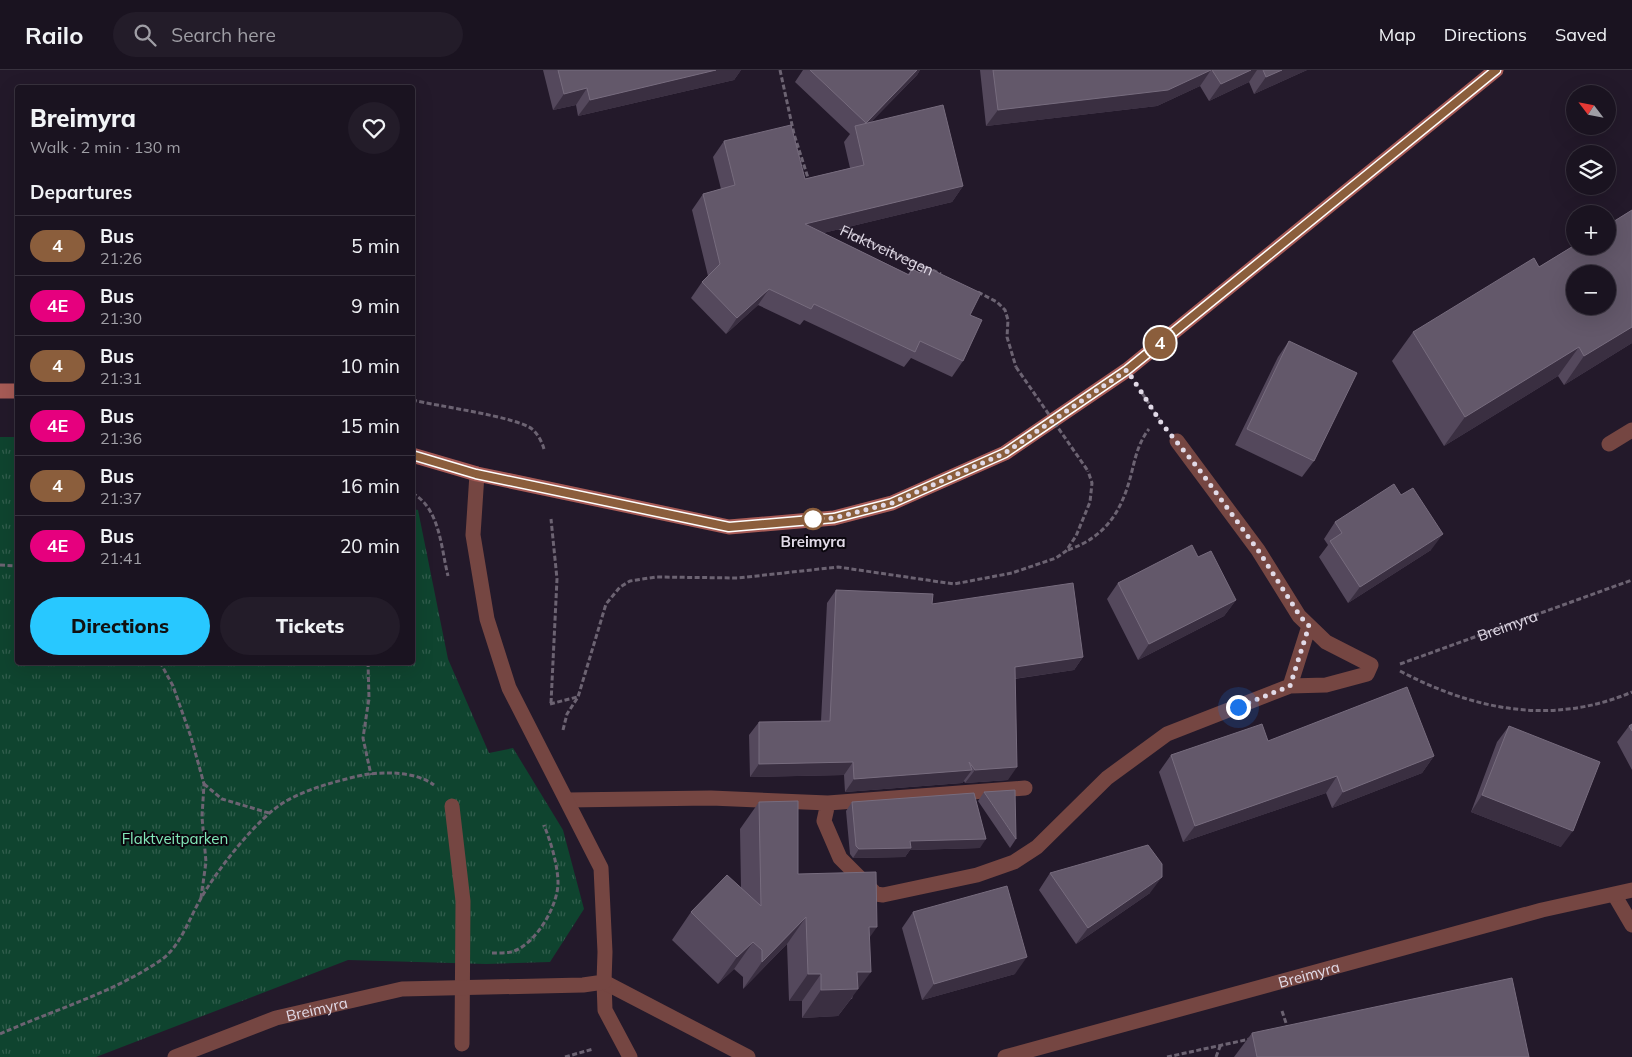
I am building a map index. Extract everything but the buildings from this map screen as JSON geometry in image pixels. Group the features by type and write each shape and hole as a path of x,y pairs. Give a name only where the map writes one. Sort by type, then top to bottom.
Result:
{"main road":[{"path":"415,456 476,474 729,527 834,518 892,503 1005,453 1127,370 1496,70"},
{"path":"0,391 15,391"}],"street":[{"path":"1609,444 1632,430"},
{"path":"828,803 824,821 840,858 876,894 883,895 977,875 1014,862 1037,847 1108,778 1167,734 1290,686 1326,684 1367,674 1372,665 1326,642 1300,616 1258,550 1177,441"},
{"path":"476,474 473,535 488,619 509,688 601,868 606,952 605,1010 630,1057"},
{"path":"1290,686 1309,626"},
{"path":"567,800 711,798 828,803 1025,788"},
{"path":"452,806 463,901 462,1044"},
{"name":"Breimyra","path":"1005,1057 1542,910 1615,896 1632,890"},
{"path":"1615,896 1632,925"},
{"path":"604,982 748,1057"},
{"name":"Breimyra","path":"176,1057 276,1018 402,989 463,986 583,985 604,982"}],"path":[{"path":"780,70 794,134 812,189"},
{"name":"Flaktveitvegen","path":"836,226 850,235 949,278"},
{"path":"973,290 997,302 1005,310 1008,320 1007,337 1016,367 1088,472 1092,483 1090,502 1076,536 1066,551"},
{"path":"1127,370 1160,424"},
{"path":"415,401 512,420 532,429 541,440 544,449"},
{"path":"562,732 567,714 578,697 606,604 620,587 630,581 656,577 738,578 838,567 954,584 1012,573 1056,558 1098,535 1112,520 1122,503 1143,437 1152,425"},
{"path":"415,494 423,498"},
{"path":"534,738 550,712 557,579 551,516"},
{"path":"0,565 15,566"},
{"name":"Breimyra","path":"1632,580 1393,667 1422,682 1495,707 1522,711 1547,712 1592,704 1632,692"},
{"path":"162,665 172,686 188,729 204,784 202,817 206,862 201,898"},
{"path":"368,665 369,698 364,738 371,775"},
{"path":"0,1034 111,987 163,959 179,940 201,898 239,846 269,813 285,802 318,786 371,775 420,777 433,784 452,806"},
{"path":"204,784 222,799 269,813"},
{"path":"464,955 513,952 534,936 548,918 556,895 558,882 553,851 542,820"},
{"path":"1280,1034 1289,1032"},
{"path":"1167,1057 1256,1038"},
{"path":"1216,1057 1221,1044"}],"green space":[{"name":"Flaktveitparken","path":"0,437 15,437 15,665 415,665 415,509 418,510 448,659 489,753 513,748 563,830 584,909 550,962 486,964 348,960 96,1057 0,1057"}],"bus line":[{"name":"4","path":"415,456 476,474 729,527 834,518 892,503 1005,453 1127,370 1193,314 1426,129 1496,70"}],"place":[{"name":"Breimyra","path":"813,519"}],"route":[{"path":"813,519 834,518 892,503 1005,453 1127,370 1162,424 1198,468 1258,550 1300,616 1309,626 1290,686 1238,707"}]}
